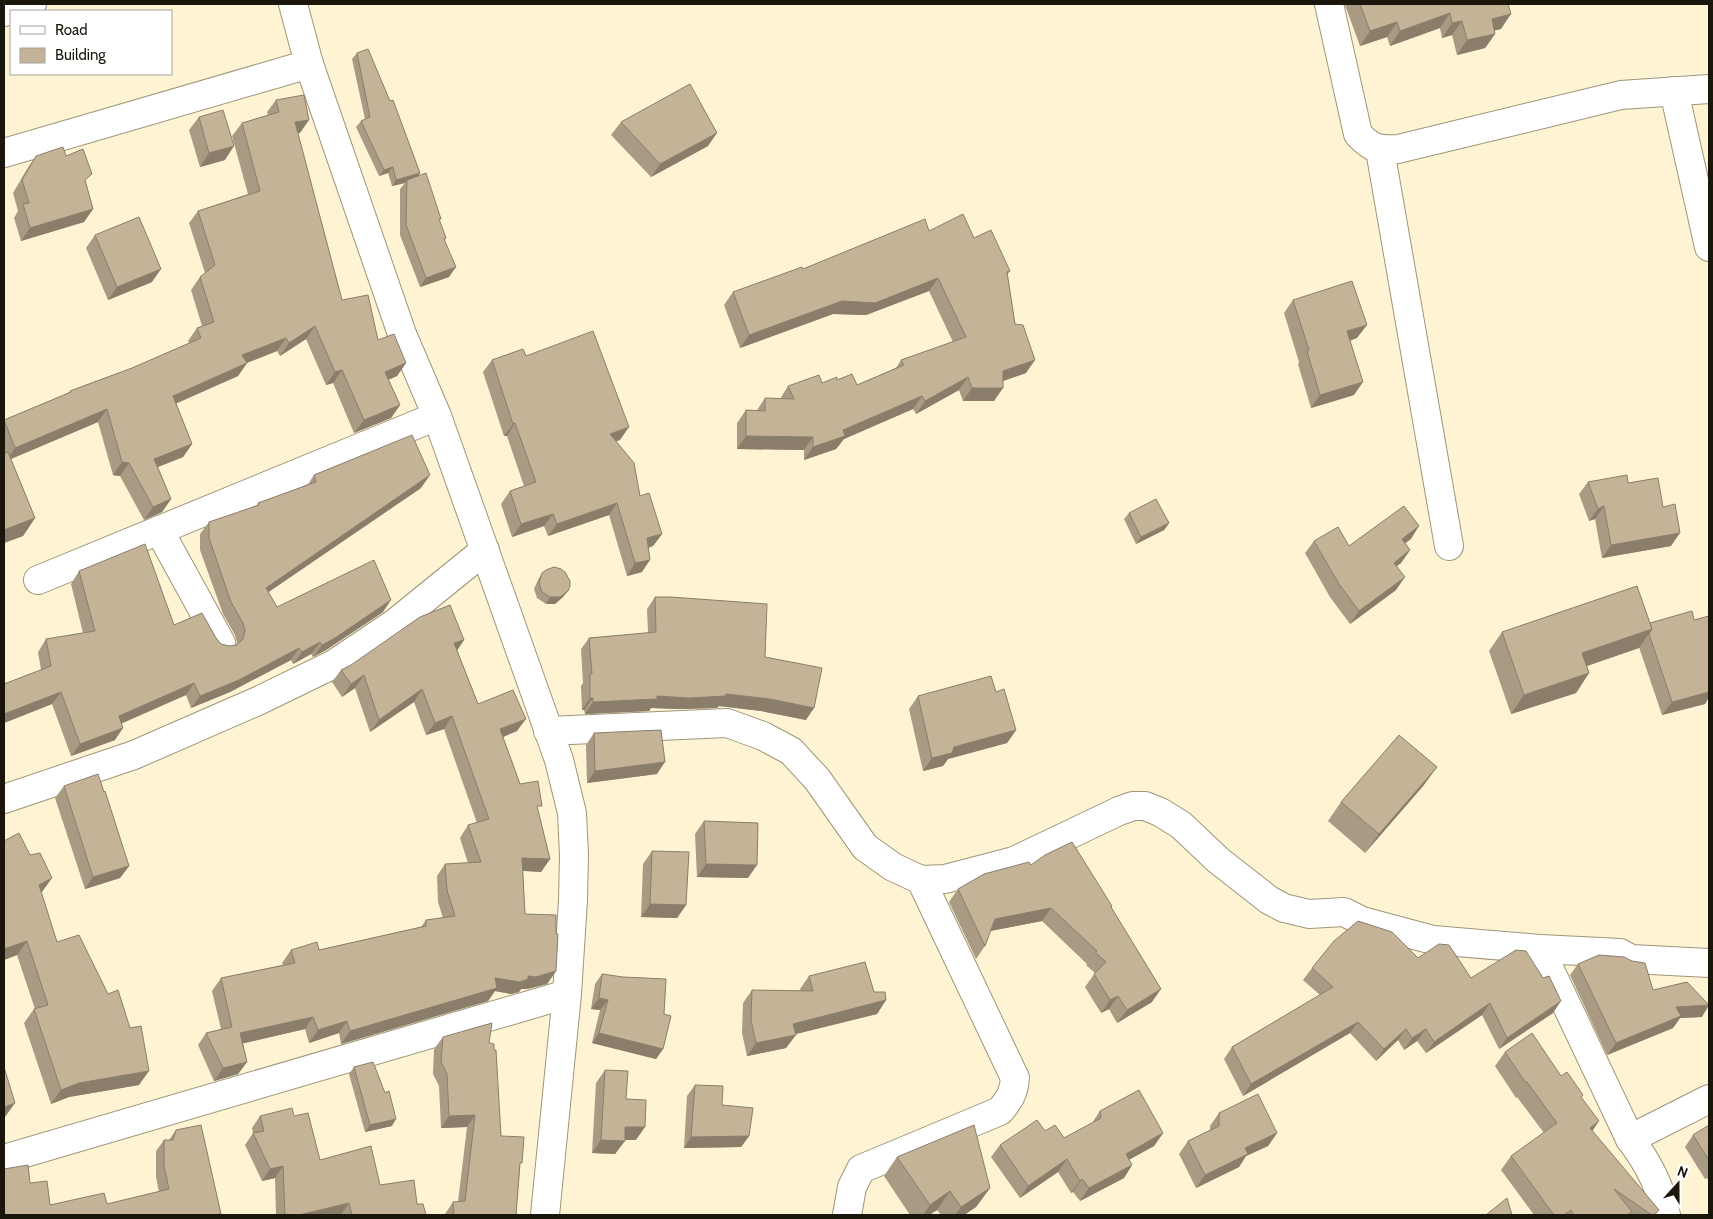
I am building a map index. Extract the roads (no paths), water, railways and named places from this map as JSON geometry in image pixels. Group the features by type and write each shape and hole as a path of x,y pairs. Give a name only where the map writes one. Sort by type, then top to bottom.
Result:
{"street":[{"path":"11,10 32,4"},
{"path":"293,4 309,64 402,334 437,416 559,760 572,813 574,855 573,900 567,994 545,1215"},
{"path":"1329,4 1358,134 1368,144 1380,150 1398,149 1621,95 1709,89"},
{"path":"4,153 309,64"},
{"path":"1674,91 1709,247"},
{"path":"1380,150 1449,546"},
{"path":"38,580 437,416"},
{"path":"159,530 221,643"},
{"path":"4,799 134,756 260,700 334,664 395,623 485,550"},
{"path":"548,731 727,723 763,736 791,751 817,779 865,847 894,867 921,880 945,879 1014,861 1119,811 1133,806 1145,806 1181,824 1218,860 1269,900 1284,908 1309,914 1344,912 1362,921 1433,940 1540,949 1620,953 1631,959 1709,963"},
{"path":"847,1215 852,1188 861,1168 1000,1111 1010,1100 1014,1090 1015,1078 921,880"},
{"path":"1540,949 1630,1139 1640,1151 1652,1174 1663,1201 1666,1215"},
{"path":"4,1159 567,994"},
{"path":"1630,1139 1709,1099"}]}
